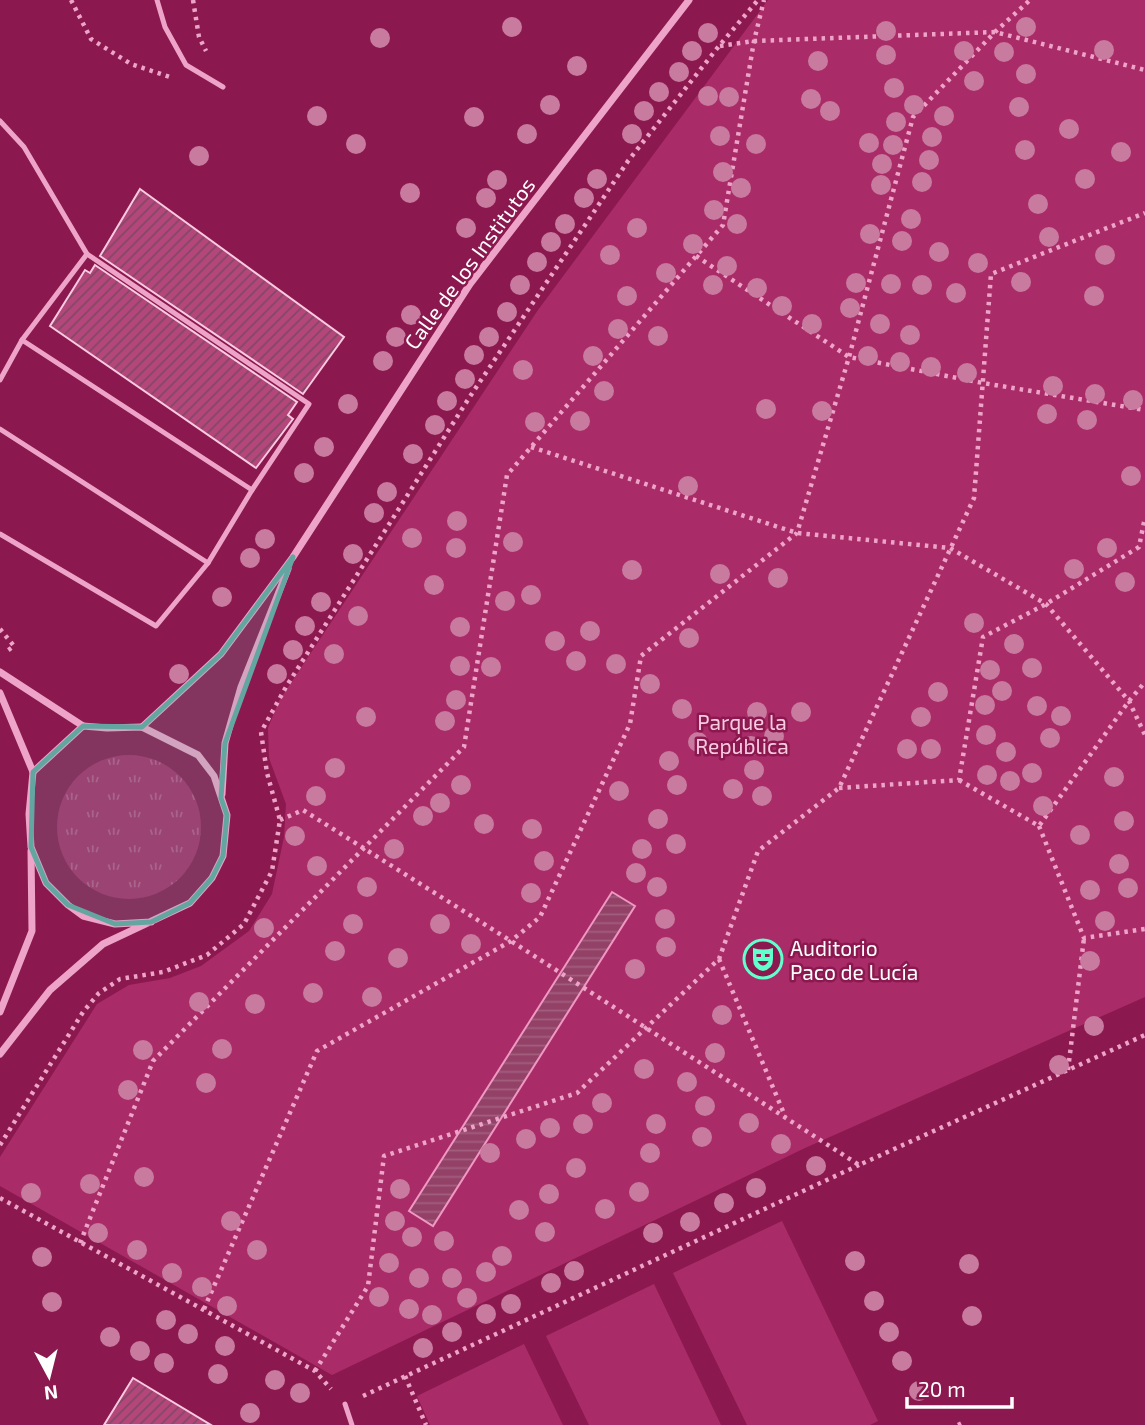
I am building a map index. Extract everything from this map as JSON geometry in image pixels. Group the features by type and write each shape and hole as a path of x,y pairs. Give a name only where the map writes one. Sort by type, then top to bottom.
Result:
{"street":[{"name":"Calle de los Institutos","path":"142,727 221,654 293,557 470,284 689,0"},
{"name":"Calle de los Institutos","path":"221,798 225,743 241,687 293,557"},
{"path":"0,672 83,726 107,729 142,727 198,755 214,776 227,816 223,856 212,878 190,903 103,944 50,990 0,1054"},
{"path":"0,693 33,772 29,814 32,931 0,1012"},
{"path":"33,772 83,726"},
{"path":"31,847 46,883 83,916 115,925 151,922"}],"lane":[{"path":"156,0 165,27 186,65 223,87"},
{"path":"0,121 24,147 87,254 309,404 208,563 156,626 0,534"},
{"path":"0,380 22,340 87,254"},
{"path":"22,340 252,490"},
{"path":"0,429 208,563"},
{"path":"345,1404 352,1425"}],"path":[{"path":"71,0 91,39 131,64 174,78"},
{"path":"193,0 199,37 223,87"},
{"path":"0,1145 83,1012 99,993 120,979 163,972 207,955 244,924 272,871 279,820 267,773 261,732 286,687 469,398 621,172 758,0"},
{"path":"80,1243 153,1061 464,747 507,475 723,225 754,41 764,0"},
{"path":"204,1309 317,1051 510,941 540,917 630,724 641,656 797,533 849,357 913,117 995,32 1030,0"},
{"path":"719,47 754,41 995,32 1145,70"},
{"path":"315,1370 368,1286 384,1156 577,1093 719,959 758,851 839,788 974,498 992,274 1145,213"},
{"path":"696,256 849,357 1145,410"},
{"path":"531,447 797,533 950,548 1046,604 1129,701 1145,735"},
{"path":"959,780 983,637 1046,604 1139,547 1145,517"},
{"path":"0,629 14,646 0,656"},
{"path":"1039,826 1145,682"},
{"path":"839,788 959,780 1039,826 1084,938 1068,1070"},
{"path":"279,820 303,810 859,1165"},
{"path":"1084,938 1145,929"},
{"path":"719,959 785,1118"},
{"path":"0,1198 315,1370 345,1404 1145,1035"},
{"path":"405,1377 426,1425"}],"highlighted area":[{"path":"293,557 225,743 221,798 227,815 223,856 212,878 190,903 151,922 115,924 68,905 46,883 31,847 33,772 83,726 142,727 221,654"}],"green space":[{"name":"Parque la República","path":"768,0 1145,0 1145,997 805,1148 332,1375 0,1186 0,1157 97,1004 129,985 170,978 201,966 249,931 272,894 284,837 286,804 269,758 268,728 279,701 538,310"},
{"path":"129,755 157,760 180,776 196,799 201,827 196,855 180,878 157,894 129,899 101,894 78,878 62,855 57,827 62,799 78,776 101,760"},
{"path":"782,1221 878,1421 870,1425 747,1425 673,1273"},
{"path":"654,1284 721,1425 589,1425 546,1336"},
{"path":"524,1344 563,1425 430,1425 417,1396"}],"shaded area":[{"path":"612,892 635,906 433,1226 409,1211"}],"building":[{"path":"140,189 344,337 303,394 100,256"},
{"path":"95,265 297,402 288,415 293,419 256,468 50,326 85,270 90,273"},
{"path":"133,1378 211,1425 104,1425"}],"place":[{"name":"Auditorio Paco de Lucía","path":"763,959"}]}
